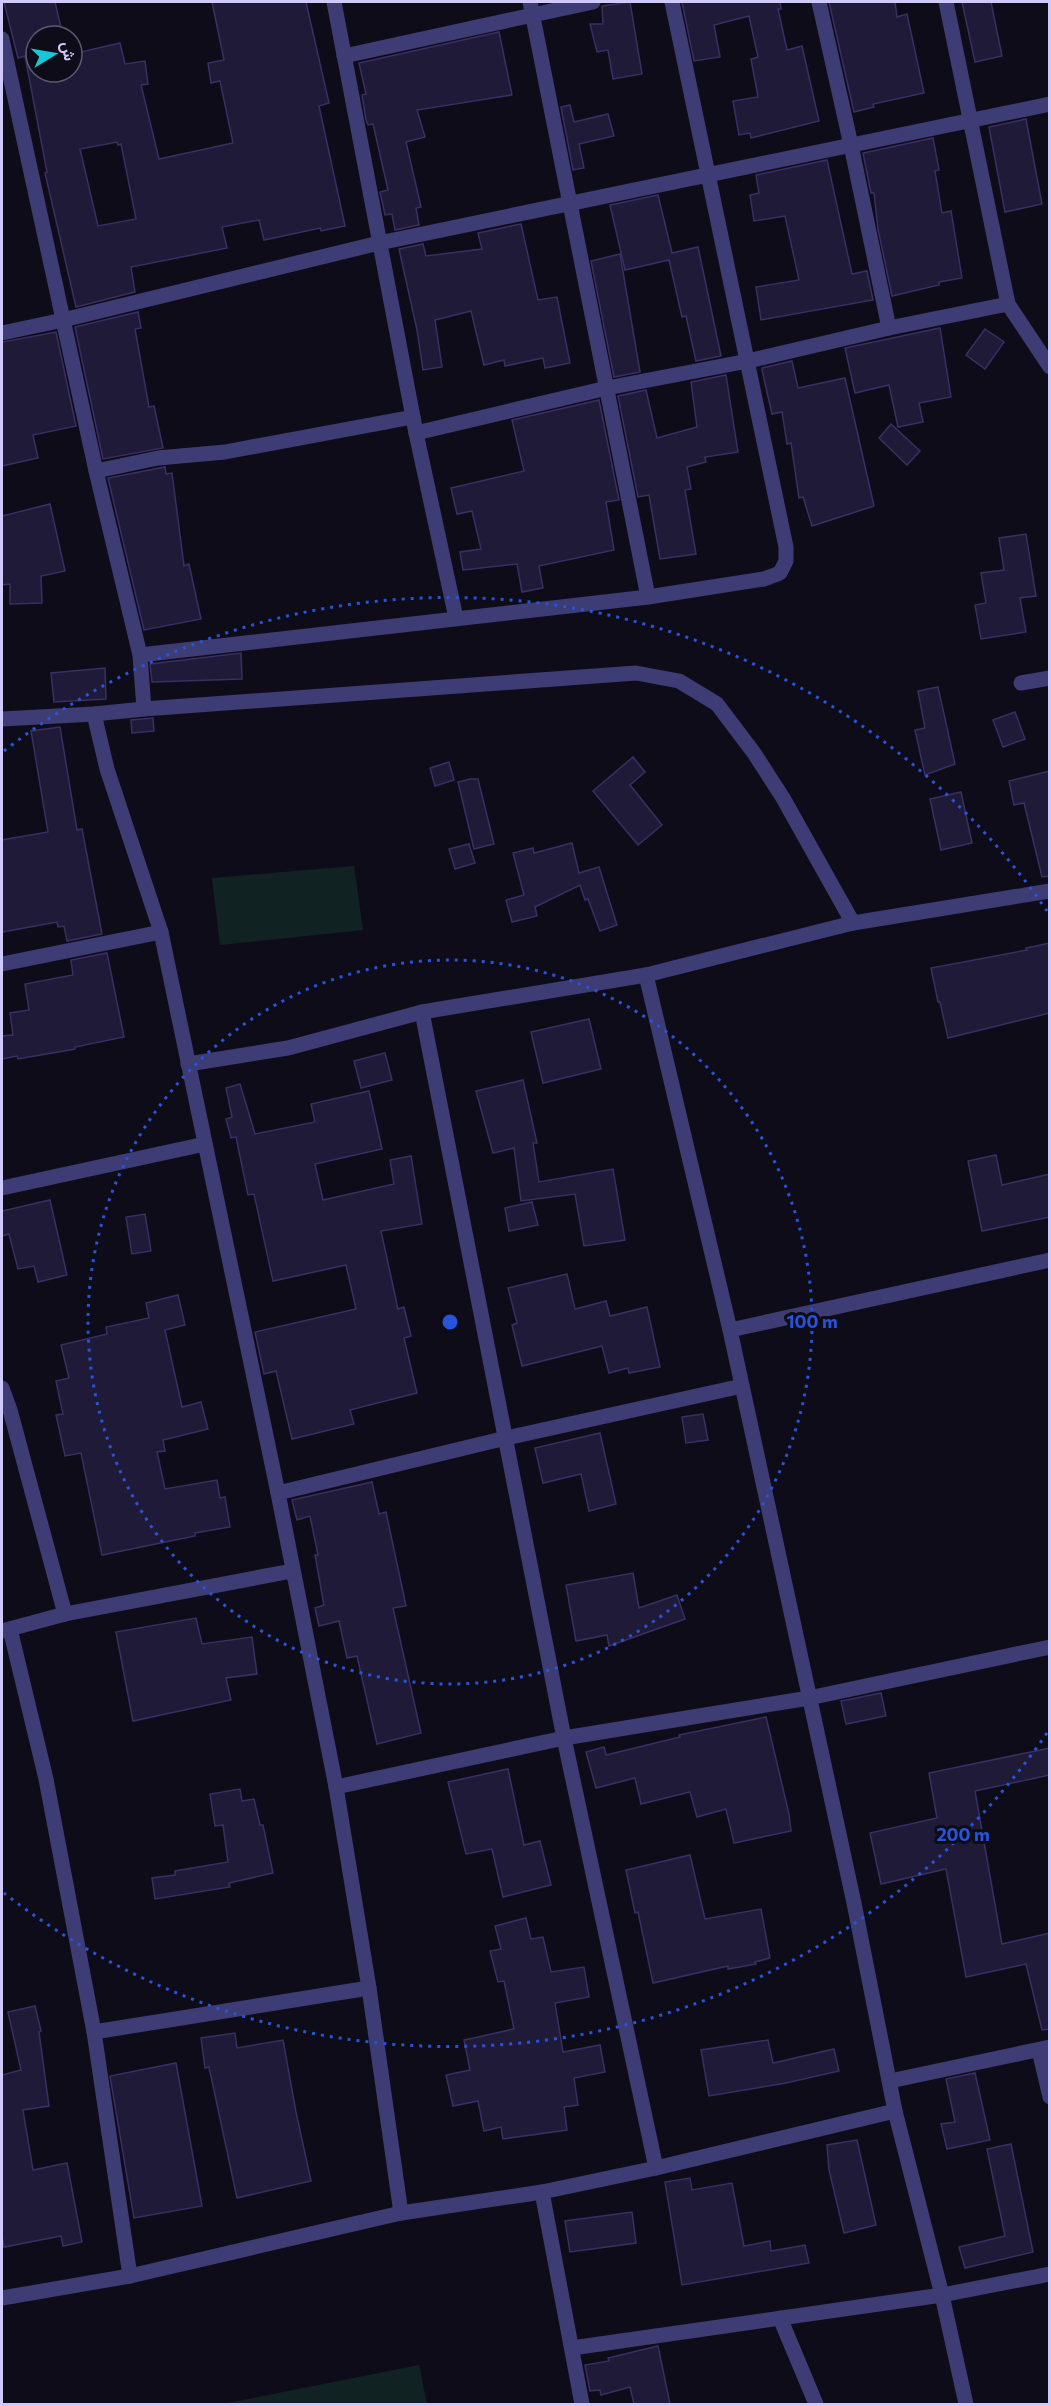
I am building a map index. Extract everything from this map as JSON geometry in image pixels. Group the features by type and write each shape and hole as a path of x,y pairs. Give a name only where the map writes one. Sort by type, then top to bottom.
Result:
{"street":[{"path":"334,2 414,425 456,618"},
{"path":"344,56 531,8 593,2"},
{"path":"140,656 648,597 764,579 780,573 786,561 786,547 672,2"},
{"path":"819,2 889,328"},
{"path":"946,2 1008,304 1050,367"},
{"path":"531,8 648,597"},
{"path":"2,39 96,471 140,656 144,709"},
{"path":"2,333 379,243 1050,104"},
{"path":"96,471 158,458 225,452 414,425 748,361 889,328 1008,304"},
{"path":"2,718 94,714 636,673 679,681 717,704 754,753 783,798 853,923"},
{"path":"1021,683 1050,678"},
{"path":"94,714 107,769 161,932 278,1493 336,1787 369,1988 401,2213"},
{"path":"188,1064 288,1048 422,1012 646,975 853,923 1050,891"},
{"path":"2,964 161,932"},
{"path":"646,975 730,1330 895,2111 942,2295 966,2404"},
{"path":"422,1012 564,1738 656,2168"},
{"path":"2,1188 205,1144"},
{"path":"730,1330 1050,1260"},
{"path":"278,1493 506,1438 742,1386"},
{"path":"2,1388 65,1614"},
{"path":"130,2276 94,2032 46,1779 6,1630 65,1614 292,1571"},
{"path":"336,1787 564,1738 809,1698 1050,1647"},
{"path":"94,2032 369,1988"},
{"path":"890,2081 1044,2049 1050,2097"},
{"path":"2,2298 130,2276 401,2213 542,2192 656,2168 895,2111"},
{"path":"542,2192 582,2404"},
{"path":"572,2348 942,2295 1050,2274"},
{"path":"780,2318 816,2404"}],"green space":[{"path":"354,866 363,930 220,945 212,878"},
{"path":"419,2365 427,2404 223,2404"}],"building":[{"path":"4,2 55,2 60,24 24,24 24,56 18,58"},
{"path":"212,2 306,2 329,103 319,106 345,226 321,231 320,228 264,240 259,220 222,227 227,248 131,267 135,292 76,307 45,173 47,172 30,84 84,84 84,51 120,43 125,64 145,61 148,84 141,85 159,159 233,143 220,81 211,83 208,63 224,60","holes":["117,142 118,145 121,144 136,219 98,226 80,149"]},
{"path":"630,2 642,74 613,79 608,50 597,52 590,24 603,24 602,6"},
{"path":"682,2 780,2 781,9 778,9 787,50 802,46 819,121 751,138 750,133 739,135 733,101 758,97 751,59 758,57 749,16 714,25 720,57 694,61"},
{"path":"829,2 895,2 897,17 907,14 924,93 873,104 874,107 854,112"},
{"path":"962,2 991,2 1002,56 975,62"},
{"path":"499,32 512,95 417,110 425,137 406,142 421,207 416,208 419,225 395,230 392,214 385,215 380,192 388,190 373,124 368,125 366,120 362,95 366,94 359,63"},
{"path":"570,105 574,122 608,114 614,136 579,144 584,168 573,170 561,107"},
{"path":"1026,119 1042,204 1005,212 989,127"},
{"path":"933,138 939,170 935,171 942,213 951,211 962,278 939,282 939,285 892,296 878,229 874,193 871,193 863,153"},
{"path":"827,160 852,274 867,271 873,300 761,320 756,287 799,280 785,216 754,221 750,195 759,193 756,175"},
{"path":"658,195 672,253 698,247 721,356 696,361 686,316 682,317 669,260 625,270 610,205"},
{"path":"521,224 538,300 557,297 570,363 545,368 543,358 505,366 504,360 484,365 471,311 435,320 442,367 423,370 417,330 399,249 423,244 426,256 482,249 478,233"},
{"path":"620,254 640,372 614,377 591,261"},
{"path":"138,312 141,328 135,329 149,407 154,406 163,448 103,459 75,327"},
{"path":"940,328 951,397 919,403 923,422 898,427 889,385 855,393 845,348"},
{"path":"985,329 1004,342 985,369 966,355"},
{"path":"56,332 76,426 33,435 38,458 2,466 2,342"},
{"path":"792,361 798,388 845,378 874,506 812,526 803,497 799,498 791,443 787,444 782,412 772,414 762,370 762,368"},
{"path":"726,375 738,452 705,457 706,462 687,467 691,489 685,490 696,554 660,559 649,495 638,497 618,396 646,390 657,438 697,427 691,382"},
{"path":"599,400 619,500 606,502 614,550 539,566 543,588 522,592 517,564 463,570 460,552 481,549 472,511 457,514 451,488 524,471 512,420"},
{"path":"891,424 920,451 907,465 879,438"},
{"path":"165,467 166,474 172,473 184,566 189,564 201,619 144,630 108,478"},
{"path":"50,504 65,571 41,576 42,603 10,604 10,584 2,585 2,516"},
{"path":"1026,534 1036,596 1020,598 1026,632 981,639 975,605 986,603 981,573 1004,570 999,538"},
{"path":"241,653 242,679 152,682 150,664"},
{"path":"105,668 106,699 54,702 51,673"},
{"path":"938,687 955,764 925,775 915,730 925,728 918,691"},
{"path":"1015,712 1025,739 1003,747 993,720"},
{"path":"153,718 154,731 132,733 131,720"},
{"path":"60,727 77,830 82,829 102,934 67,941 64,926 58,927 57,922 2,932 2,840 48,832 31,731"},
{"path":"633,757 645,772 630,785 662,825 638,845 593,791"},
{"path":"449,762 454,780 435,786 430,768"},
{"path":"1050,771 1050,876 1042,877 1024,803 1014,805 1009,781"},
{"path":"478,779 494,844 474,849 458,782"},
{"path":"961,792 972,843 941,850 930,799"},
{"path":"572,843 579,873 599,867 617,925 600,931 580,885 535,907 537,916 512,922 506,900 524,895 513,853 533,848 534,853"},
{"path":"469,844 475,863 455,869 449,849"},
{"path":"1050,943 1050,1013 948,1038 931,968 1027,950 1026,948"},
{"path":"107,953 124,1037 75,1047 75,1049 18,1059 17,1056 2,1059 2,1036 13,1035 10,1013 29,1010 25,984 73,975 71,960"},
{"path":"589,1019 601,1069 543,1083 531,1032"},
{"path":"385,1053 392,1080 361,1088 354,1061"},
{"path":"523,1080 537,1143 533,1143 539,1182 613,1169 625,1240 584,1246 575,1194 521,1201 514,1148 493,1153 476,1091"},
{"path":"240,1084 255,1134 315,1122 311,1104 369,1091 382,1149 315,1164 323,1200 394,1184 390,1160 411,1156 422,1224 381,1231 398,1309 404,1307 411,1336 404,1338 417,1393 350,1410 354,1424 292,1439 276,1371 264,1374 255,1332 356,1309 346,1265 273,1281 254,1194 248,1195 236,1137 231,1138 226,1119 232,1117 226,1088"},
{"path":"996,1155 1002,1185 1050,1174 1050,1217 982,1231 968,1161"},
{"path":"50,1200 67,1275 38,1282 34,1266 18,1269 9,1234 2,1236 2,1211"},
{"path":"532,1202 538,1225 509,1231 505,1208"},
{"path":"145,1214 151,1251 132,1254 126,1217"},
{"path":"567,1274 575,1309 606,1301 610,1316 647,1307 660,1367 629,1373 628,1368 609,1373 602,1346 522,1366 512,1325 517,1323 508,1288"},
{"path":"178,1295 185,1325 165,1330 182,1407 201,1402 208,1429 163,1440 165,1451 157,1452 165,1489 217,1480 220,1498 225,1497 230,1527 102,1555 81,1453 65,1456 56,1415 63,1414 56,1381 69,1378 61,1345 107,1334 106,1327 149,1318 146,1303"},
{"path":"703,1414 708,1440 686,1443 682,1417"},
{"path":"600,1433 616,1504 589,1511 581,1474 543,1483 535,1448"},
{"path":"372,1482 379,1514 386,1512 406,1606 393,1608 421,1733 377,1744 357,1656 347,1658 339,1621 319,1626 315,1608 324,1605 315,1555 318,1555 310,1516 297,1520 292,1500"},
{"path":"633,1573 639,1608 677,1595 685,1619 609,1646 607,1635 576,1641 566,1585"},
{"path":"196,1618 202,1644 252,1637 257,1674 226,1678 231,1700 133,1721 116,1632"},
{"path":"881,1693 886,1716 846,1724 841,1701"},
{"path":"766,1717 791,1831 734,1843 726,1809 697,1817 690,1792 641,1804 635,1778 596,1788 586,1752 604,1747 606,1755 680,1737 679,1735"},
{"path":"1050,1748 1050,1775 975,1791 1002,1944 1050,1933 1050,2029 1042,2030 1026,1964 966,1977 946,1869 881,1884 870,1833 937,1818 929,1773"},
{"path":"508,1769 524,1845 540,1841 551,1885 503,1897 492,1849 466,1854 448,1782"},
{"path":"240,1789 242,1801 254,1799 260,1825 263,1825 273,1873 229,1883 230,1887 155,1899 152,1878 175,1875 175,1871 228,1862 223,1825 215,1826 210,1794"},
{"path":"690,1855 705,1919 761,1909 770,1958 755,1962 756,1964 728,1969 728,1966 653,1983 638,1912 635,1913 626,1870"},
{"path":"526,1918 531,1939 543,1937 551,1972 584,1967 589,1997 555,2003 563,2052 600,2045 605,2072 574,2078 578,2105 564,2107 567,2130 503,2139 501,2127 484,2131 478,2101 453,2106 446,2075 470,2070 464,2040 514,2029 504,1981 498,1982 490,1951 501,1949 495,1926"},
{"path":"35,2006 41,2031 39,2032 49,2106 23,2110 33,2170 67,2163 82,2242 63,2246 61,2236 4,2247 2,2236 2,2075 21,2070 8,2012"},
{"path":"235,2033 237,2048 283,2040 311,2181 237,2198 209,2067 205,2068 201,2038"},
{"path":"768,2040 773,2063 834,2049 839,2071 709,2096 701,2050"},
{"path":"176,2063 202,2206 134,2218 110,2076"},
{"path":"975,2073 990,2140 947,2149 941,2124 955,2122 946,2079"},
{"path":"857,2140 876,2225 844,2233 829,2170 827,2145"},
{"path":"1011,2144 1033,2252 965,2268 959,2247 1005,2236 987,2149"},
{"path":"690,2178 692,2190 732,2183 744,2246 770,2241 771,2251 805,2245 809,2263 682,2285 665,2182"},
{"path":"632,2212 636,2243 570,2252 565,2221"},
{"path":"658,2346 670,2404 634,2404 630,2387 601,2395 600,2390 590,2391 585,2365 609,2361 608,2358"}]}
